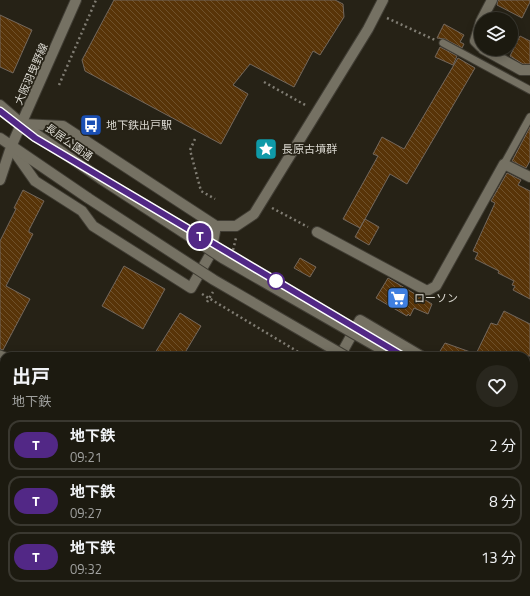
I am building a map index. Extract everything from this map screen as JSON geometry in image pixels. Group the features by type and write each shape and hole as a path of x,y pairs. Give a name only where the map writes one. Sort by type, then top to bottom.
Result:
{"street":[{"name":"大阪羽曳野線","path":"0,180 11,147 76,0"},
{"path":"22,124 63,126 216,226 230,227 243,223 254,214 261,203 384,0"},
{"path":"486,12 492,0"},
{"path":"496,56 521,70 530,70"},
{"name":"長居公園通","path":"0,105 22,124 101,179 224,259 385,352"},
{"path":"0,138 11,147 214,280 338,352"},
{"path":"11,147 35,181 82,211 93,226 191,288 211,253 216,226"},
{"path":"317,232 427,291 436,286 504,164 530,176"},
{"path":"342,352 360,320 413,352"}],"lane":[{"path":"443,43 530,90"},
{"path":"504,164 530,117"}],"path":[{"path":"60,85 96,0"},
{"path":"376,13 443,43"},
{"path":"264,82 317,112"},
{"path":"195,139 190,150 201,191 214,200"},
{"path":"261,203 317,232"},
{"path":"191,288 298,352"}],"building":[{"path":"114,0 335,0 343,4 344,17 320,55 313,51 294,87 250,64 233,85 248,94 221,144 85,71 82,60"},
{"path":"498,0 530,0 522,18 518,16 518,12 510,12 497,5"},
{"path":"0,15 32,30 13,73 0,67"},
{"path":"444,24 464,35 460,42 464,44 462,48 445,39 437,38"},
{"path":"520,36 530,41 530,64 523,64 510,56 518,56 518,40"},
{"path":"440,47 457,56 453,65 435,57"},
{"path":"458,58 475,68 407,184 390,174 360,228 343,219 378,156 373,154 382,137 404,149"},
{"path":"530,127 530,161 526,168 512,161"},
{"path":"507,173 521,180 518,185 530,191 530,299 513,290 515,286 512,285 514,281 498,273 499,271 475,259 478,253 473,251 495,203 491,201"},
{"path":"23,190 44,201 29,230 29,232 33,234 6,286 30,299 3,350 0,349 0,241 16,209 14,208"},
{"path":"365,219 379,227 369,245 355,237"},
{"path":"300,258 316,267 310,277 294,268"},
{"path":"124,266 165,289 143,329 102,306"},
{"path":"388,278 432,304 428,314 414,308 410,316 408,314 407,316 376,298"},
{"path":"504,311 530,324 530,352 477,352 491,323 497,325"},
{"path":"180,313 201,326 185,352 156,352"},
{"path":"445,343 470,352 439,352"}],"metro line":[{"name":"T","path":"0,111 35,138 396,352"}],"place":[{"name":"地下鉄出戸駅","path":"91,125"},
{"name":"長原古墳群","path":"266,149"},
{"name":"ローソン","path":"398,298"}]}
